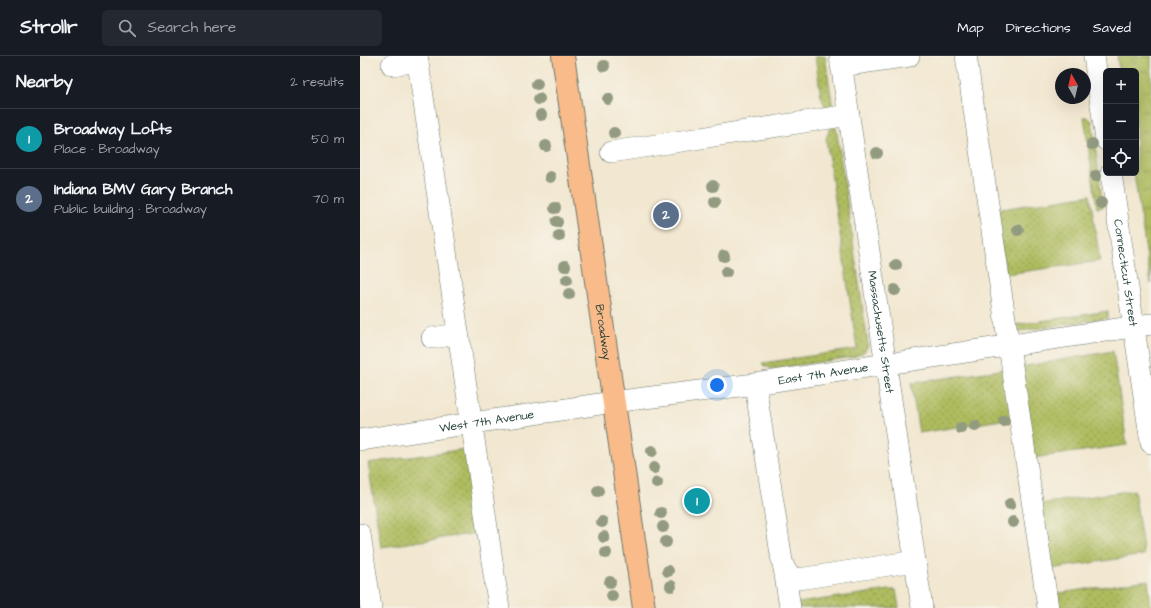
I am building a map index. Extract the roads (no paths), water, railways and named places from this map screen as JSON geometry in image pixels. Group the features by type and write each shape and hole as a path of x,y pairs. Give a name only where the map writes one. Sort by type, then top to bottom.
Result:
{"main road":[{"name":"Broadway","path":"563,56 644,608"}],"street":[{"path":"841,61 909,56"},
{"path":"966,56 1048,608"},
{"path":"1094,56 1103,119"},
{"path":"392,65 418,59 499,608"},
{"name":"Massachusetts Street","path":"841,61 922,608"},
{"path":"611,152 849,115"},
{"name":"Connecticut Street","path":"1112,176 1142,326 1151,443"},
{"name":"East 7th Avenue","path":"614,402 755,384 1142,326"},
{"path":"432,338 458,334"},
{"path":"755,384 790,608"},
{"name":"West 7th Avenue","path":"360,440 614,402"},
{"path":"360,534 367,598"},
{"path":"784,568 787,574 799,579 915,562"}],"place":[{"name":"Indiana BMV Gary Branch","path":"666,215"},
{"name":"Broadway Lofts","path":"697,501"}]}
